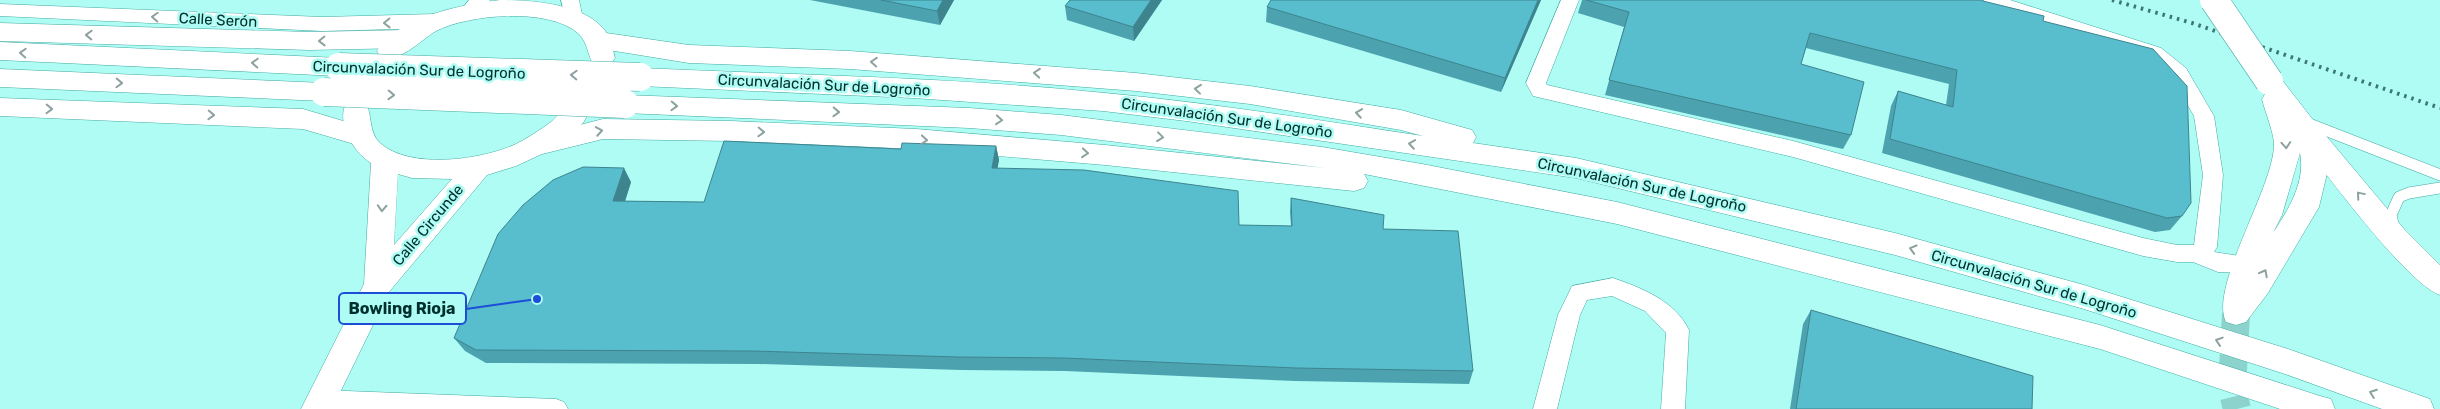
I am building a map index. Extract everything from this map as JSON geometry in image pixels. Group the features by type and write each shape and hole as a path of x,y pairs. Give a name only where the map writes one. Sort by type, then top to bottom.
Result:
{"main road":[{"path":"2214,0 2294,120 2316,166 2305,207 2258,285 2236,313 2246,264 2268,215 2282,173 2294,120"},
{"path":"0,32 397,45 436,21 476,4 544,4 572,7 593,30 601,49 850,60 1017,71 1250,95 1401,120 1576,168"},
{"name":"Circunvalación Sur de Logroño","path":"0,52 913,89 1103,102 1186,111 1576,168 1895,244 2075,294 2288,362 2419,409"},
{"name":"Circunvalación Sur de Logroño","path":"0,78 969,118 1061,125 1322,157 1471,183 1616,213 2100,336 2320,409"},
{"path":"0,106 303,119 361,136"},
{"path":"356,108 356,117 361,136 371,149 385,159 412,168 443,171 478,167 507,158 534,146 563,127 574,116"},
{"path":"2294,120 2395,238 2440,283"},
{"path":"534,146 604,129 731,131 926,140 1326,177 1721,241"},
{"name":"Calle Circunde","path":"378,284 385,159"},
{"name":"Calle Circunde","path":"318,404 378,284 478,167"}],"street":[{"path":"1570,0 1536,83 1540,91 1793,149 2143,246 2197,255 2218,263 2246,264"},
{"path":"1989,0 2154,53 2179,73 2204,116 2213,175 2206,246 2197,255"},
{"name":"Calle Serón","path":"0,10 322,24 436,21"},
{"path":"1545,409 1569,315 1580,292 1613,287 1654,304 1678,330 1673,409"},
{"path":"318,404 556,409"}],"lane":[{"path":"2294,120 2440,175"},
{"path":"2395,238 2391,215 2399,197 2409,193 2440,188"}],"building":[{"path":"881,0 943,0 937,11"},
{"path":"1070,0 1151,0 1133,27 1065,6"},
{"path":"1271,0 1538,0 1505,78 1267,7"},
{"path":"1586,0 1983,0 2044,16 2043,21 2153,49 2187,86 2191,203 2182,216 2167,218 1890,139 1898,91 1953,107 1957,70 1810,33 1801,64 1864,82 1851,135 1609,80 1629,12"},
{"path":"724,141 901,149 902,143 996,146 992,168 1084,170 1238,191 1239,225 1292,226 1291,198 1384,215 1383,229 1458,231 1473,371 1296,368 1063,358 752,351 476,350 454,338 498,234 523,205 553,180 583,167 624,168 613,201 704,202"},
{"path":"1811,310 2033,376 2032,409 1796,409"}],"tunnel":[{"path":"2236,313 2232,389 2237,409"}],"railway":[{"path":"2112,0 2192,23 2440,108"}],"place":[{"name":"Bowling Rioja","path":"537,299"}]}
